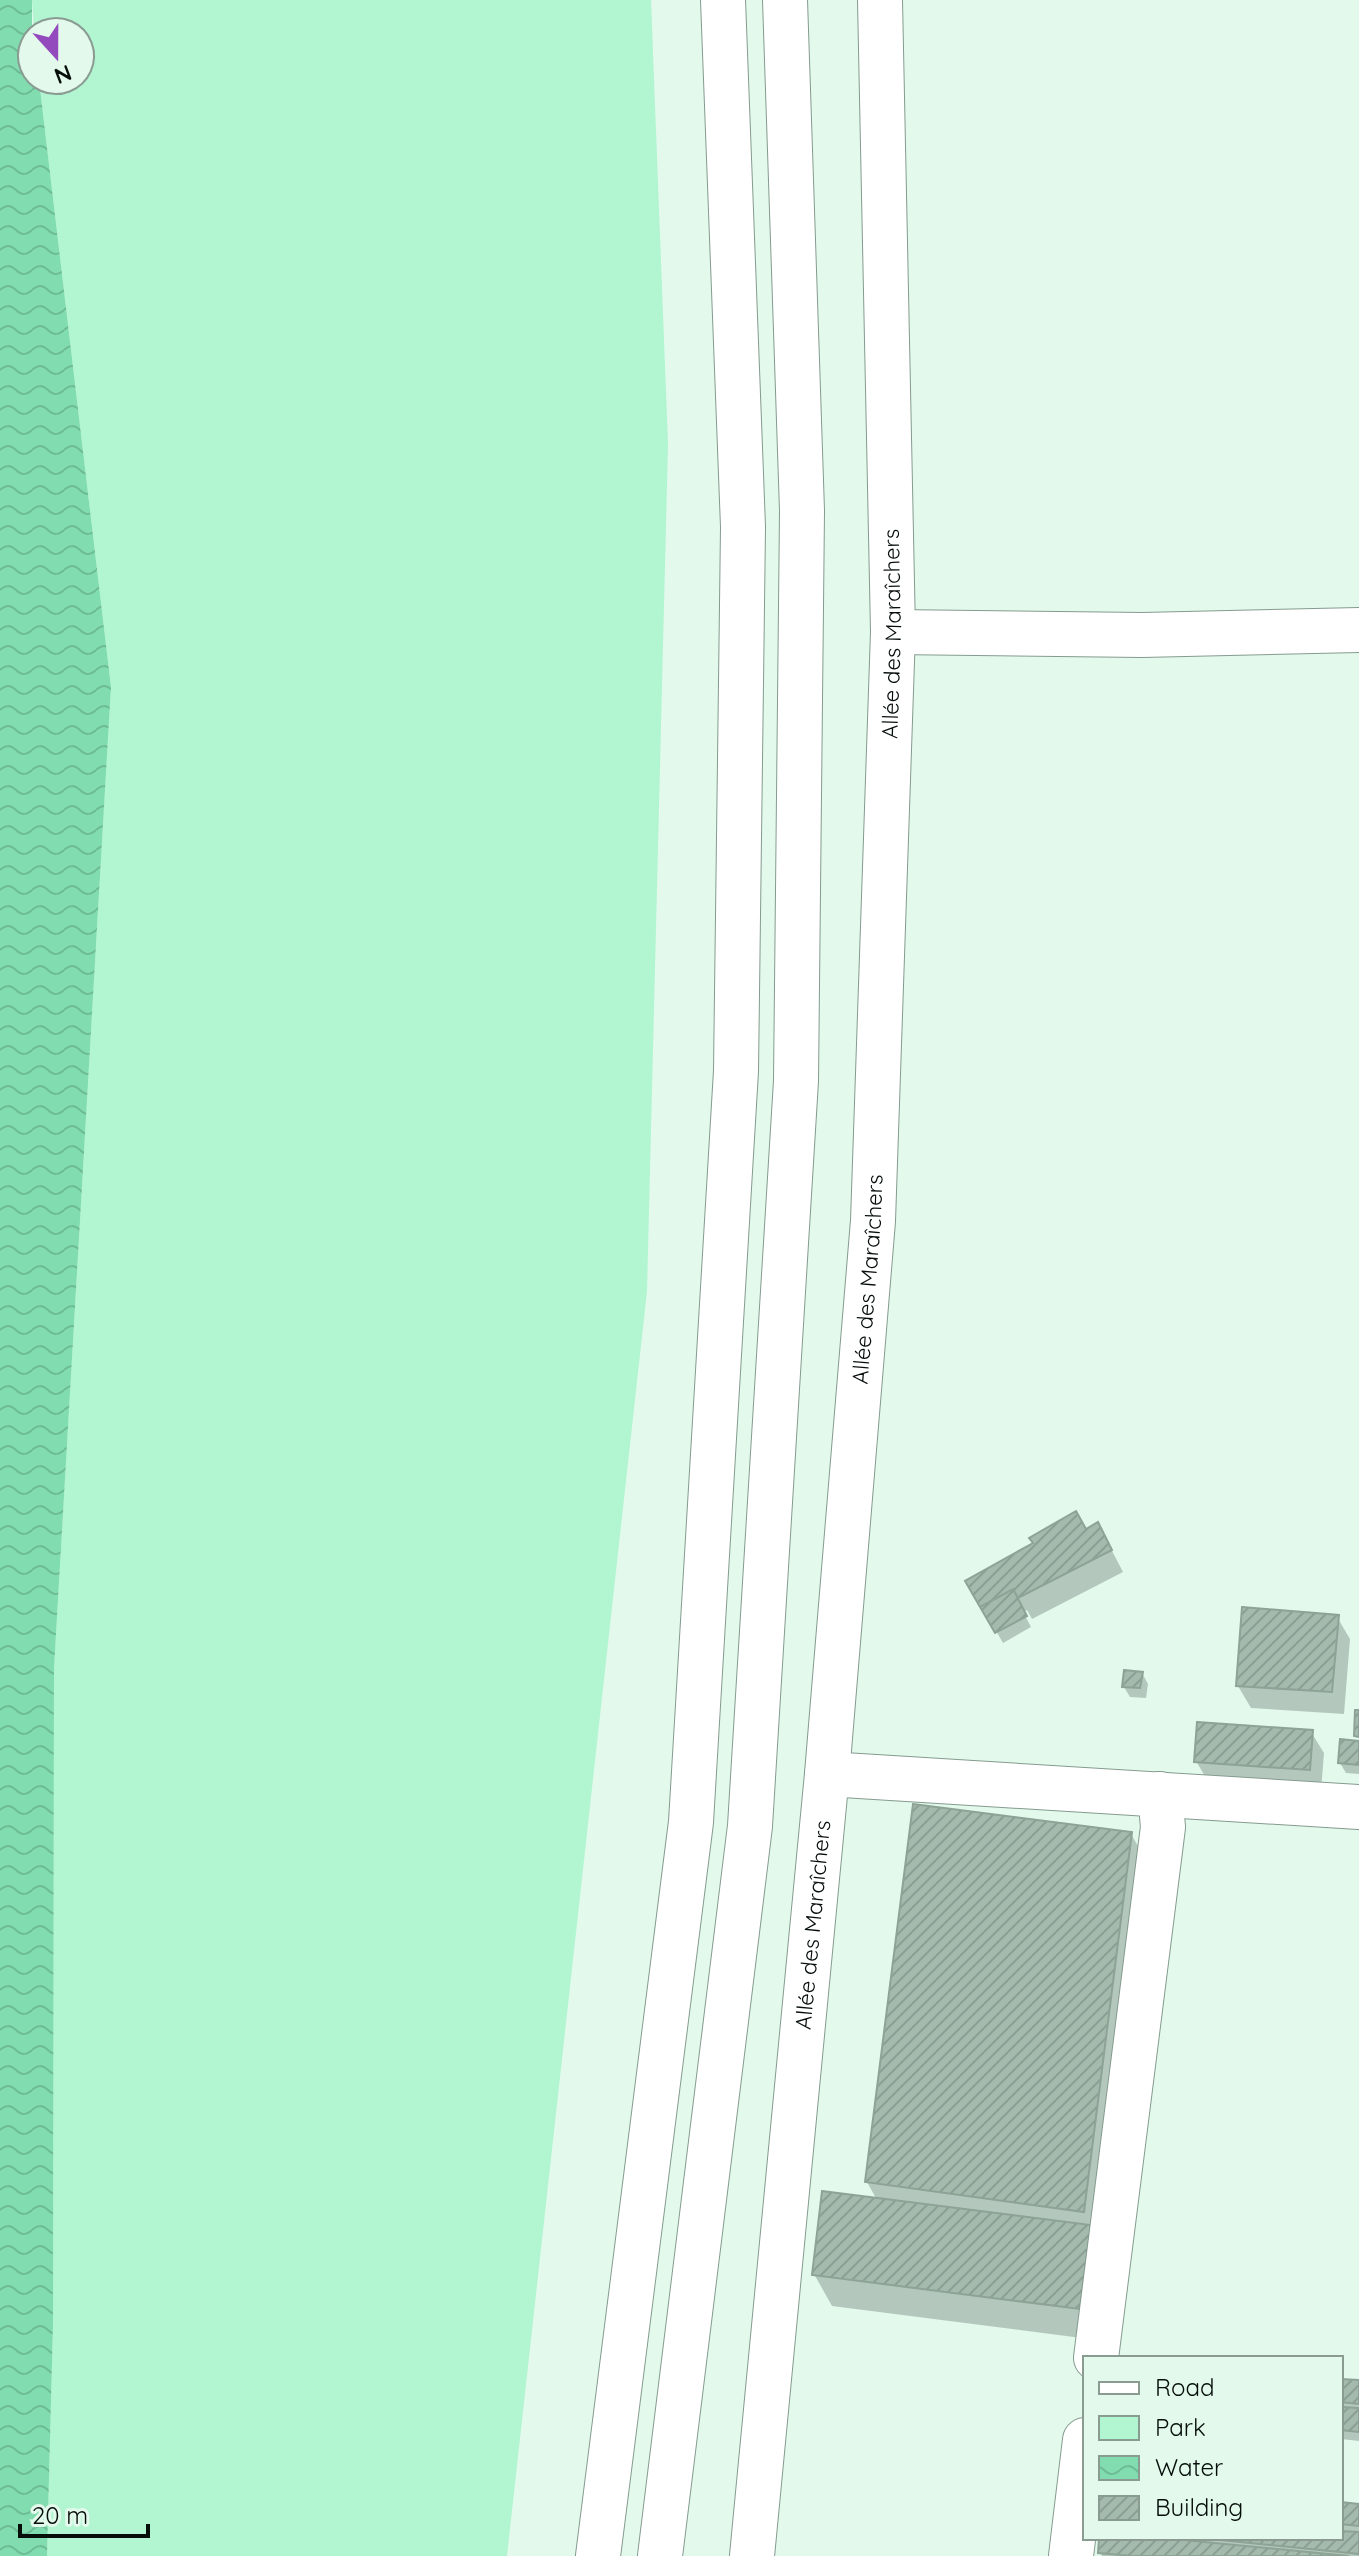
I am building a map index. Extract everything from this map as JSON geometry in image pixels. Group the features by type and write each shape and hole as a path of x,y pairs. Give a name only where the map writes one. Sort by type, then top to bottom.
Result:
{"main road":[{"path":"598,2556 691,1822 736,1071 743,527 723,0"},
{"path":"660,2556 750,1826 796,1081 802,511 785,0"},
{"name":"Allée des Maraîchers","path":"752,2556 827,1774 873,1221 893,632 880,0"},
{"path":"893,632 1142,635 1359,630"},
{"path":"827,1774 1359,1807"},
{"path":"1096,2356 1163,1827 1160,1794"},
{"path":"1071,2556 1083,2457"}],"green space":[{"path":"32,0 651,0 668,444 647,1291 507,2556 47,2556 53,2325 54,1669 111,687 41,96 96,96 96,16 33,16"}],"water":[{"path":"0,0 32,0 32,16 16,16 16,96 41,96 111,687 54,1669 53,2325 47,2556 0,2556"}],"building":[{"path":"1076,1511 1086,1529 1098,1522 1112,1550 1018,1598 1013,1589 980,1607 965,1581 1033,1543 1029,1538"},
{"path":"1013,1589 1027,1616 995,1633 980,1607"},
{"path":"1242,1607 1339,1615 1332,1692 1236,1686"},
{"path":"1124,1670 1143,1672 1140,1688 1122,1687"},
{"path":"1355,1710 1359,1710 1359,1737 1354,1736"},
{"path":"1197,1722 1313,1730 1310,1770 1194,1762"},
{"path":"1340,1739 1359,1741 1359,1765 1338,1763"},
{"path":"913,1804 1132,1832 1084,2212 865,2182"},
{"path":"822,2191 1091,2225 1080,2309 812,2275"},
{"path":"1343,2379 1359,2380 1359,2404 1343,2402"},
{"path":"1343,2407 1359,2408 1359,2432 1343,2430"},
{"path":"1343,2502 1359,2504 1359,2526 1343,2524"},
{"path":"1343,2531 1359,2532 1359,2554 1220,2540 1343,2540"},
{"path":"1099,2540 1184,2540 1349,2556 1132,2556 1098,2553"}]}
